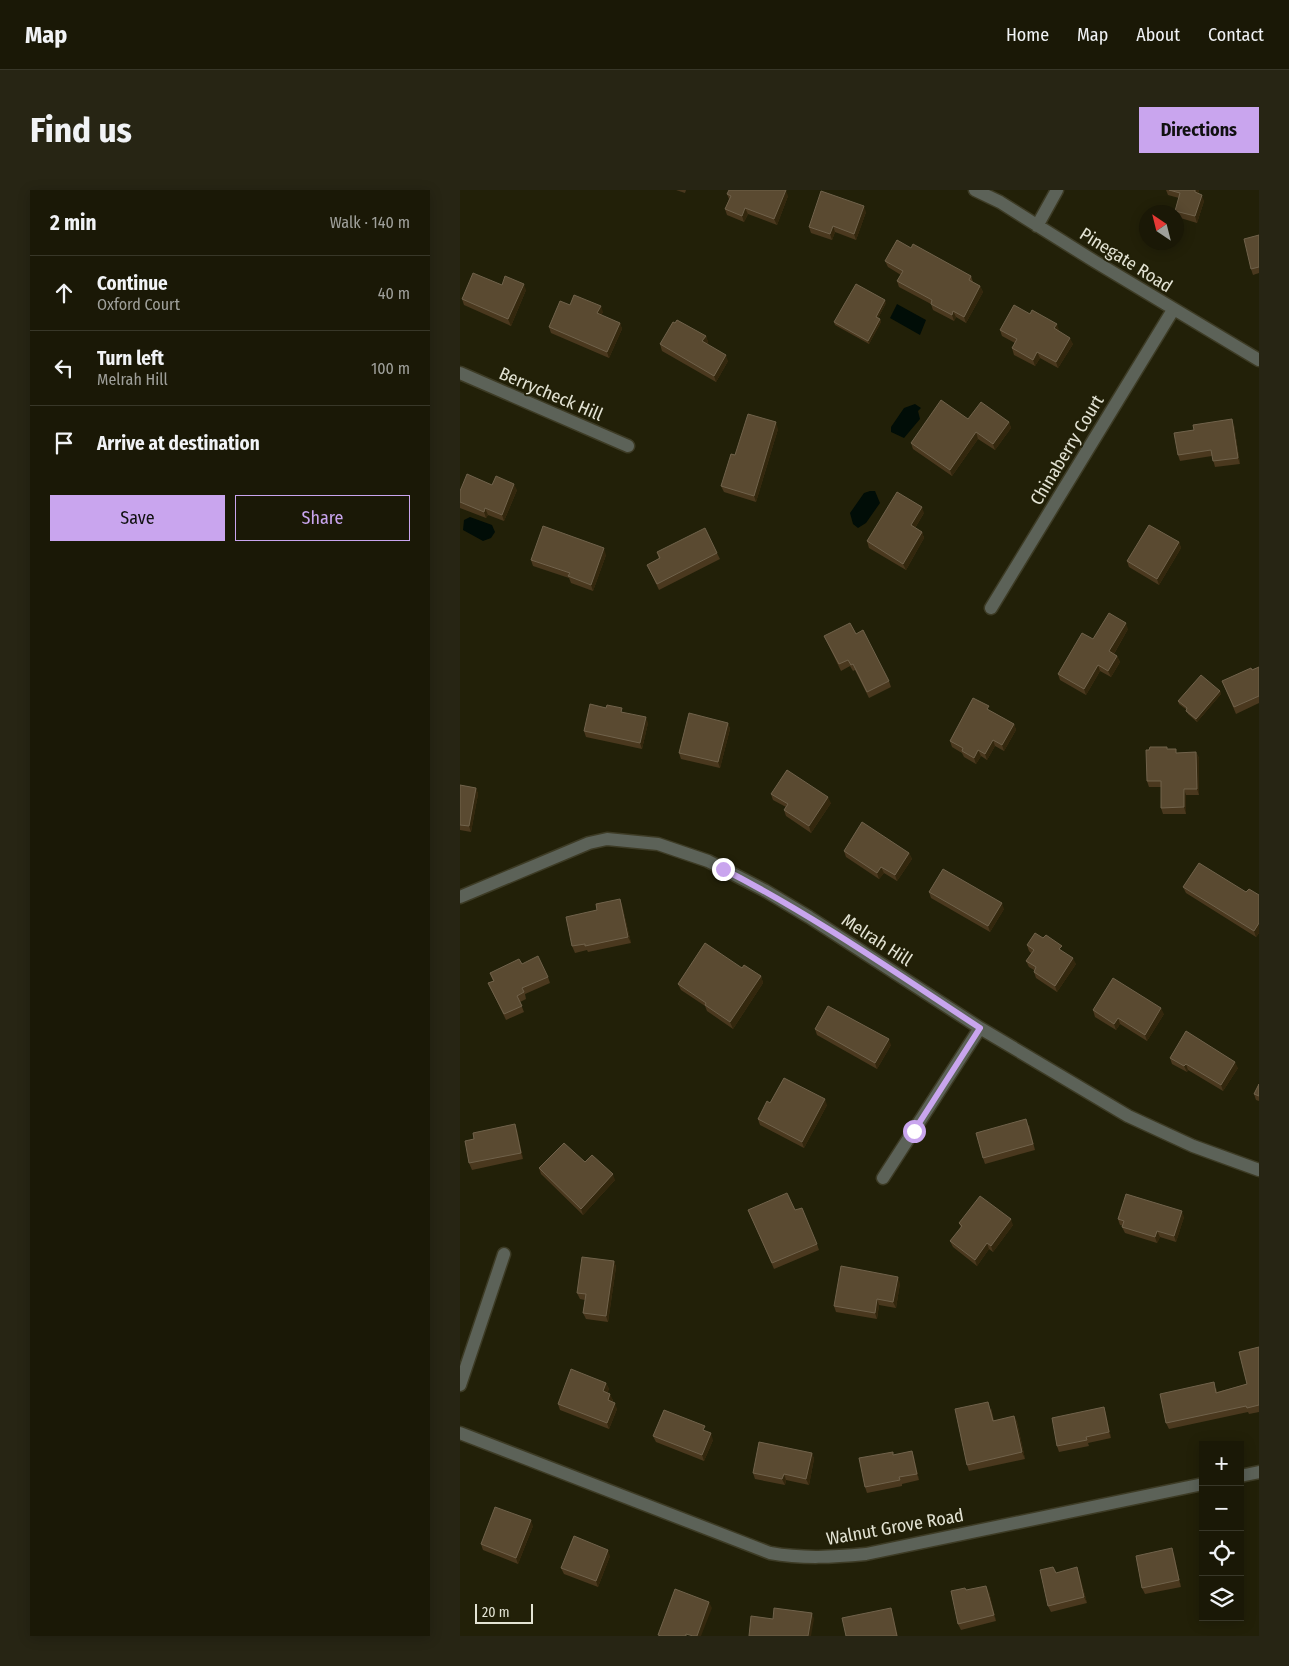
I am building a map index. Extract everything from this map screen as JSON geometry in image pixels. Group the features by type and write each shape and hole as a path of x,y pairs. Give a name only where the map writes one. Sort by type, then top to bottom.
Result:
{"street":[{"name":"Pinegate Road","path":"975,190 1000,202 1173,310 1259,360"},
{"path":"1038,226 1057,190"},
{"name":"Chinaberry Court","path":"991,608 1173,310"},
{"name":"Berrycheck Hill","path":"460,374 628,446"},
{"name":"Melrah Hill","path":"460,897 587,843 607,839 658,844 708,861 764,890 855,946 980,1028 1128,1116 1193,1146 1259,1170"},
{"path":"883,1178 980,1028"},
{"path":"460,1386 504,1254"},
{"name":"Walnut Grove Road","path":"460,1433 770,1553 796,1558 866,1554 1199,1485"},
{"path":"1244,1475 1259,1472"}],"shaded area":[{"path":"897,304 926,320 920,335 890,318"},
{"path":"915,404 921,408 918,411 920,419 904,438 891,432 891,427 904,408"},
{"path":"875,491 880,503 866,523 858,528 853,524 850,513 864,493"},
{"path":"470,517 492,525 495,532 491,538 483,541 463,530 464,520"}],"building":[{"path":"729,190 786,190 774,219 745,208 742,216 725,209 731,196 727,194"},
{"path":"1169,190 1195,190 1195,192 1202,195 1195,216 1184,213 1184,205 1177,205 1180,193"},
{"path":"821,191 864,206 854,234 833,226 830,234 809,227"},
{"path":"1259,235 1259,267 1251,269 1244,239"},
{"path":"897,240 911,248 913,244 971,276 969,280 980,286 964,317 953,311 952,315 931,304 932,300 897,281 903,271 885,261"},
{"path":"473,273 502,285 505,276 524,284 508,319 462,299"},
{"path":"856,284 885,300 876,317 880,319 868,341 834,322"},
{"path":"574,295 601,306 597,313 620,323 607,352 549,327 560,301 570,305"},
{"path":"1014,305 1030,314 1032,310 1057,324 1054,328 1070,338 1056,362 1037,352 1033,360 1012,348 1017,339 1000,330"},
{"path":"677,320 706,336 702,341 726,355 714,376 660,344 673,322 675,323"},
{"path":"941,400 968,419 981,402 1009,422 993,444 976,432 950,470 911,443"},
{"path":"748,414 776,422 754,496 721,486 731,454 735,455"},
{"path":"1232,419 1238,458 1213,461 1211,450 1178,455 1174,433 1194,430 1193,425"},
{"path":"467,474 492,485 496,476 514,484 502,515 485,508 484,512 460,502 460,491"},
{"path":"897,492 922,507 911,525 922,532 903,564 867,541"},
{"path":"1149,525 1179,542 1157,579 1127,561"},
{"path":"543,526 604,548 591,585 568,576 570,573 531,560"},
{"path":"705,528 717,553 657,584 647,565 660,558 657,552"},
{"path":"1109,613 1126,623 1109,651 1117,656 1108,671 1098,665 1084,689 1058,674 1082,633 1093,639"},
{"path":"850,623 856,634 863,630 889,681 867,692 853,664 851,665 848,660 839,664 824,636"},
{"path":"1259,667 1259,696 1234,707 1222,681 1251,668 1252,670"},
{"path":"1201,675 1220,691 1196,719 1178,701"},
{"path":"973,698 989,706 987,709 1014,724 1002,745 993,740 985,754 978,750 974,758 962,751 963,748 950,741"},
{"path":"590,704 606,708 607,705 622,708 621,712 646,717 640,743 584,731"},
{"path":"689,713 728,723 718,762 679,753"},
{"path":"1150,747 1176,749 1176,753 1196,752 1197,789 1184,789 1184,807 1161,808 1161,781 1147,781 1146,750 1149,750"},
{"path":"787,770 828,797 809,826 784,810 788,804 771,794"},
{"path":"460,785 476,788 469,826 460,825"},
{"path":"862,822 909,853 895,875 881,867 877,873 844,851"},
{"path":"1199,863 1246,892 1249,889 1259,895 1259,923 1254,931 1183,887"},
{"path":"943,869 1002,903 988,926 929,892"},
{"path":"620,899 628,937 585,946 585,944 572,946 566,917 597,910 596,904"},
{"path":"1035,933 1043,938 1046,935 1062,946 1059,949 1073,958 1055,986 1034,972 1036,967 1026,961 1034,950 1027,945"},
{"path":"705,943 742,968 744,965 761,976 730,1022 678,984"},
{"path":"538,956 548,977 522,988 524,992 517,996 522,1006 504,1014 488,983 494,981 490,973 519,959 522,964"},
{"path":"1113,978 1161,1008 1145,1035 1118,1018 1114,1024 1093,1010"},
{"path":"828,1006 889,1039 875,1063 815,1029"},
{"path":"1186,1031 1235,1062 1221,1085 1186,1064 1184,1066 1170,1058"},
{"path":"784,1078 825,1099 802,1142 758,1119 767,1101 770,1103"},
{"path":"1259,1084 1259,1096 1254,1094"},
{"path":"1026,1119 1033,1144 983,1158 976,1133"},
{"path":"515,1124 521,1153 469,1163 465,1141 474,1139 473,1133"},
{"path":"564,1143 585,1162 592,1155 613,1174 581,1209 539,1168"},
{"path":"787,1193 795,1210 802,1208 817,1244 772,1263 748,1210"},
{"path":"1126,1194 1182,1211 1174,1236 1157,1231 1155,1237 1122,1227 1124,1221 1118,1219"},
{"path":"980,1196 1011,1219 991,1246 987,1243 975,1260 950,1241 962,1226 959,1223"},
{"path":"582,1257 614,1261 606,1316 583,1313 586,1294 577,1293"},
{"path":"841,1266 898,1277 893,1302 877,1299 875,1313 834,1306"},
{"path":"1259,1347 1259,1405 1166,1423 1160,1394 1214,1382 1216,1393 1247,1384 1239,1352"},
{"path":"571,1369 606,1383 603,1391 610,1394 608,1400 615,1403 607,1423 558,1404"},
{"path":"988,1402 993,1421 1014,1416 1022,1452 967,1465 955,1409"},
{"path":"1104,1407 1109,1432 1086,1437 1087,1440 1057,1446 1052,1418"},
{"path":"664,1410 705,1426 703,1430 711,1433 702,1455 653,1436"},
{"path":"759,1442 812,1453 806,1479 784,1474 782,1479 753,1473"},
{"path":"912,1451 917,1474 899,1477 900,1480 865,1487 859,1458"},
{"path":"495,1507 531,1520 516,1558 481,1544"},
{"path":"574,1536 608,1550 596,1581 561,1568"},
{"path":"1172,1548 1179,1580 1142,1588 1136,1556"},
{"path":"1053,1567 1056,1573 1077,1567 1084,1597 1048,1606 1040,1570"},
{"path":"986,1586 994,1615 958,1624 951,1591"},
{"path":"675,1589 709,1602 697,1636 686,1634 686,1636 658,1635"},
{"path":"774,1608 812,1613 808,1636 749,1636 751,1616 773,1619"},
{"path":"891,1608 897,1636 846,1636 842,1618"}],"route":[{"path":"723,869 764,890 809,917 980,1028 914,1131"}]}
